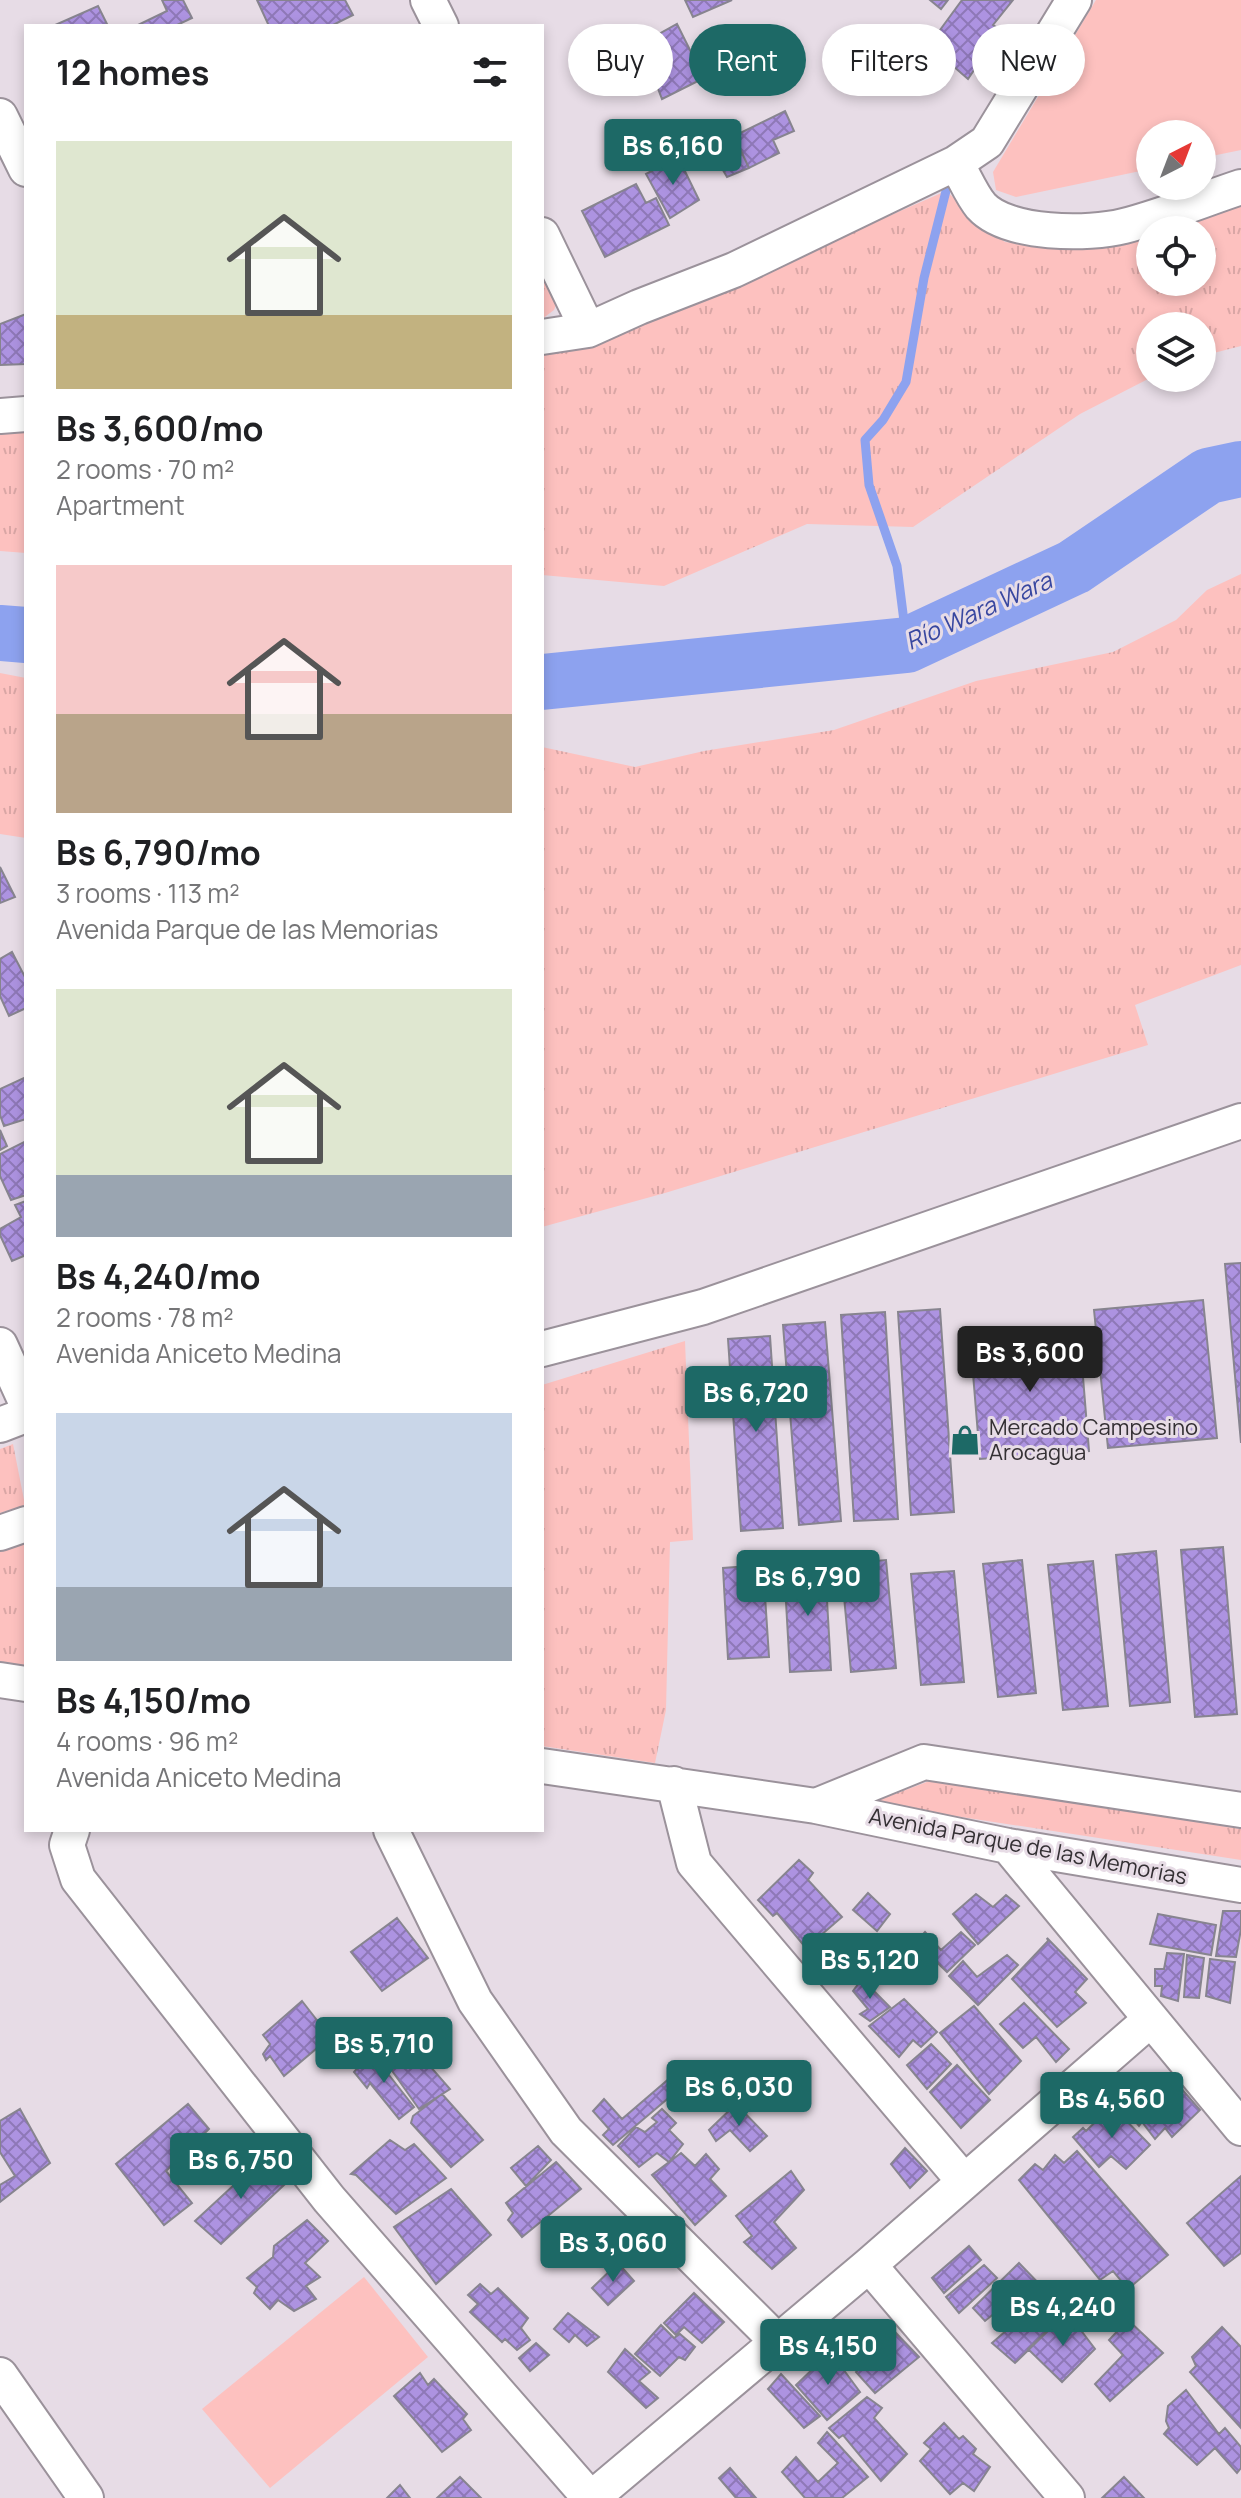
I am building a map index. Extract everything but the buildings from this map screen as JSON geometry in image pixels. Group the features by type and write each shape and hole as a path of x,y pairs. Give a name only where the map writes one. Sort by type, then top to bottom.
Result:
{"street":[{"path":"428,0 440,24"},
{"path":"544,337 588,330 734,270 956,163 987,142 1074,0"},
{"path":"0,116 24,165"},
{"path":"956,163 981,206 994,216 1024,228 1058,232 1121,227 1241,187"},
{"path":"544,239 588,330"},
{"path":"0,416 24,414"},
{"path":"544,1348 703,1307 1241,1121"},
{"path":"0,1345 24,1398"},
{"path":"0,1425 24,1416"},
{"path":"0,1533 24,1525"},
{"path":"0,1680 24,1684"},
{"name":"Avenida Parque de las Memorias","path":"816,1806 924,1762 1241,1810"},
{"name":"Avenida Parque de las Memorias","path":"544,1766 816,1806 1008,1846 1241,1885"},
{"path":"674,1784 694,1863 963,2180"},
{"path":"71,1832 67,1845 78,1879 329,2199 591,2498 869,2265 1151,2019"},
{"path":"392,1832 475,2001 566,2131 777,2341"},
{"path":"1008,1846 1241,2128"},
{"path":"869,2265 1067,2498"},
{"path":"3,2387 86,2498"}],"green space":[{"path":"1096,0 1241,0 1241,150 1216,155 1216,120 1136,120 1136,172 1016,197 996,190 993,172 1039,96 1085,96 1085,24 1082,24"},
{"path":"946,191 1005,242 1058,248 1118,243 1136,237 1136,296 1216,296 1216,216 1201,216 1241,203 1241,346 1216,352 1216,312 1136,312 1136,385 1080,414 913,527 807,524 664,586 544,575 544,353 603,341"},
{"path":"544,276 558,300 554,310 544,318"},
{"path":"24,432 24,553 0,551 0,433"},
{"path":"1241,574 1241,965 1135,1005 1148,1045 665,1193 544,1226 544,747 635,767 704,751 834,730 976,681 1113,652 1176,620 1207,590"},
{"path":"0,673 24,678 24,838 0,834"},
{"path":"685,1341 693,1540 670,1542 666,1710 655,1763 544,1746 544,1384"},
{"path":"13,1444 24,1505 0,1513 0,1449"},
{"path":"24,1541 24,1669 0,1664 0,1548"},
{"path":"932,1780 1241,1829 1241,1860 871,1803"},
{"path":"364,2277 428,2357 270,2488 202,2409"}],"waterway":[{"path":"907,645 897,566 869,485 865,440 883,420 906,382 924,278 946,191"},
{"name":"Río Wara Wara","path":"544,682 907,645 1074,567 1208,476 1241,469"},
{"name":"Río Wara Wara","path":"0,633 24,635"}],"place":[{"name":"Mercado Campesino Arocagua","path":"965,1440"}]}
